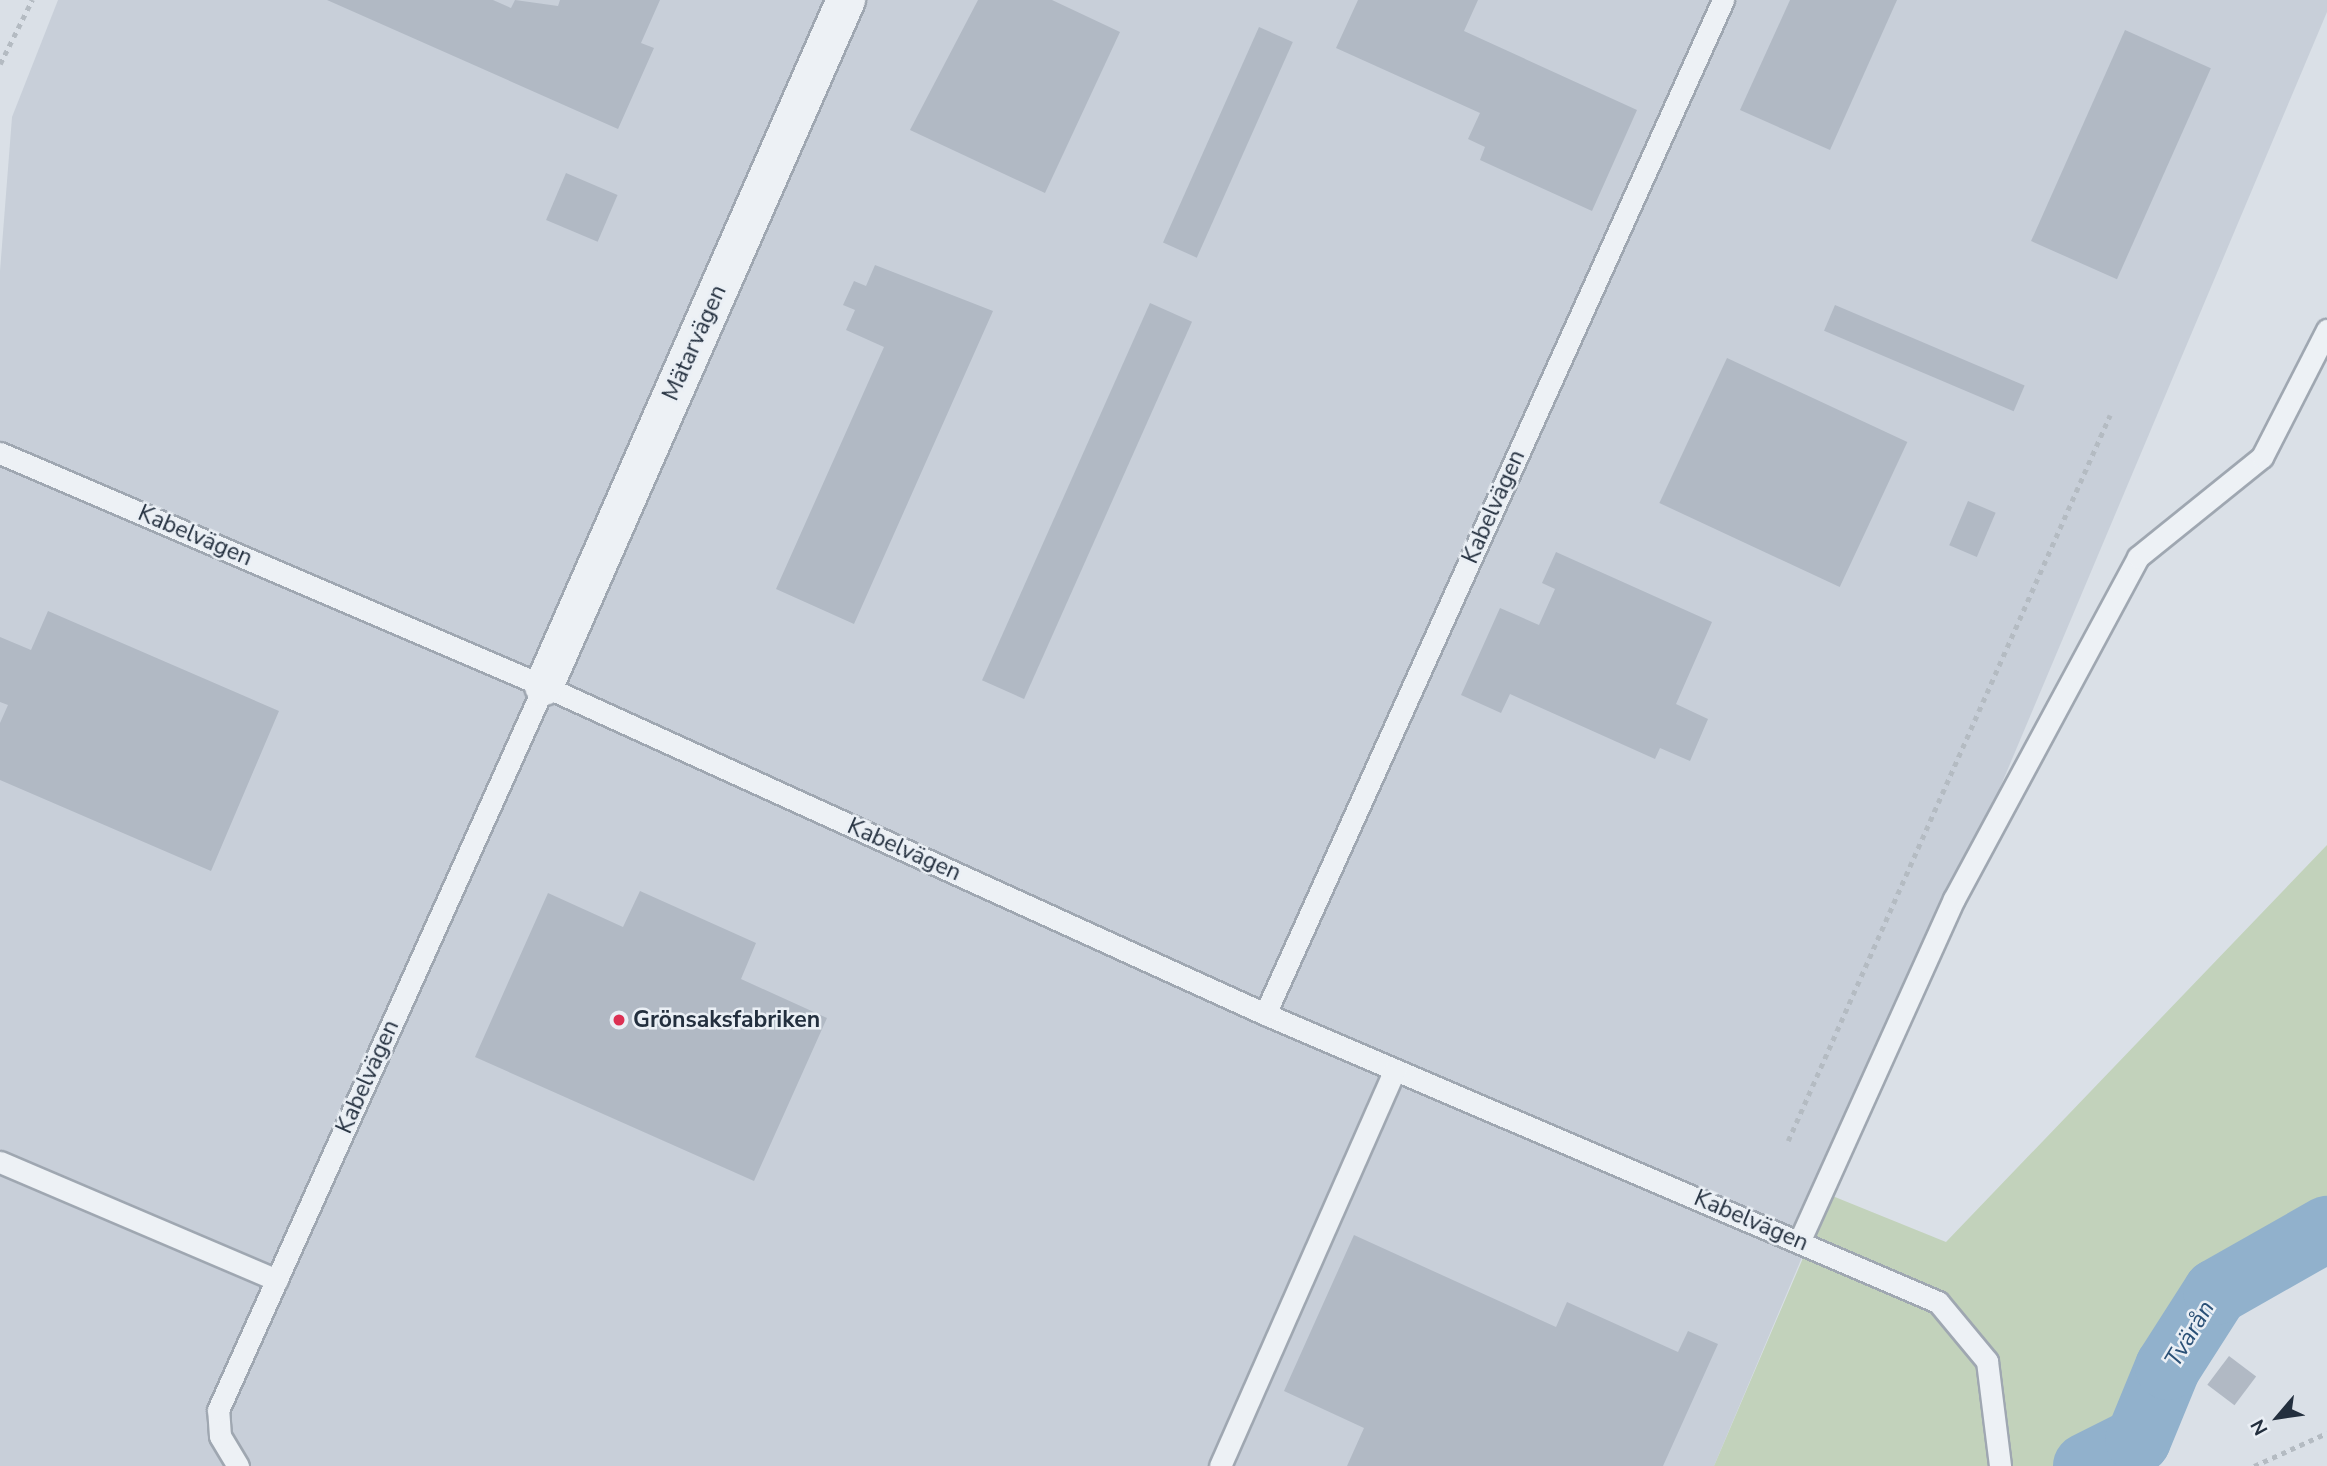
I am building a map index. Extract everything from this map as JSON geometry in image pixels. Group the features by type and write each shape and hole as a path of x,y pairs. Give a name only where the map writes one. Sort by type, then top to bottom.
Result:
{"street":[{"name":"Mätarvägen","path":"544,687 846,0"}],"lane":[{"name":"Kabelvägen","path":"1265,1014 1723,0"},
{"path":"1799,1242 1954,900 2138,556 2262,457 2327,330"},
{"name":"Kabelvägen","path":"0,453 544,687 1265,1014 1938,1302 1987,1361 2000,1465"},
{"name":"Kabelvägen","path":"238,1466 220,1436 218,1410 544,687"},
{"path":"1220,1466 1395,1070"},
{"path":"0,1162 277,1280"}],"path":[{"path":"0,64 32,0"},
{"path":"1788,1140 2110,415"},
{"path":"2254,1466 2327,1433"}],"shaded area":[{"path":"58,0 2327,0 2327,12 1714,1466 0,1466 0,271 12,117"}],"green space":[{"path":"2327,845 2327,1229 2216,1292 2168,1367 2138,1440 2148,1466 1714,1466 1830,1195 1946,1242"}],"building":[{"path":"327,0 493,0 511,8 515,0 558,6 560,0 660,0 641,43 654,48 618,129"},
{"path":"978,0 1052,0 1120,32 1045,193 910,130"},
{"path":"1358,0 1478,0 1464,31 1637,110 1592,211 1480,160 1485,147 1468,139 1480,113 1336,48"},
{"path":"1790,0 1897,0 1830,150 1740,110"},
{"path":"1259,27 1293,42 1197,258 1163,243"},
{"path":"2125,30 2211,68 2117,279 2031,241"},
{"path":"566,173 618,195 598,242 546,220"},
{"path":"875,265 993,311 854,624 776,589 884,347 846,330 855,310 843,305 854,281 866,286"},
{"path":"1150,303 1192,322 1024,699 982,680"},
{"path":"1835,305 2025,385 2014,411 1824,331"},
{"path":"1727,358 1907,442 1840,587 1659,503"},
{"path":"1968,501 1996,513 1977,557 1949,545"},
{"path":"1556,552 1712,622 1676,704 1708,719 1690,761 1660,748 1655,759 1510,694 1501,713 1461,695 1500,608 1539,625 1555,589 1542,583"},
{"path":"48,611 279,711 211,871 0,780 0,723 8,705 0,702 0,637 31,650"},
{"path":"640,891 756,943 741,979 827,1018 754,1181 475,1057 548,893 623,927"},
{"path":"1354,1235 1556,1327 1567,1302 1678,1352 1688,1331 1718,1344 1663,1466 1347,1466 1364,1428 1284,1391"},
{"path":"2229,1356 2256,1376 2234,1405 2207,1385"}],"waterway":[{"name":"Tvärån","path":"2086,1466 2138,1440 2168,1367 2216,1292 2327,1229"}],"place":[{"name":"Grönsaksfabriken","path":"619,1020"}]}
